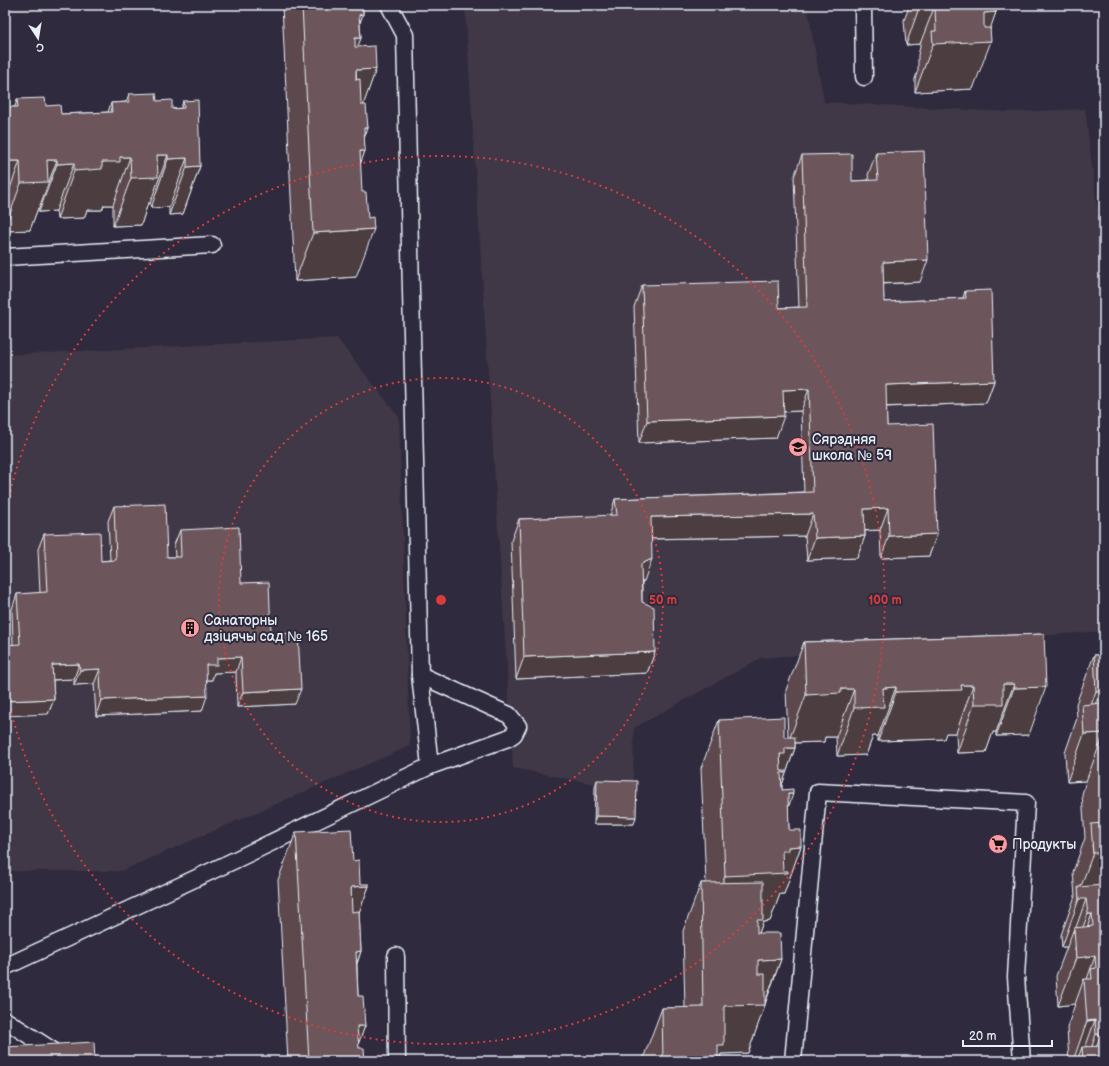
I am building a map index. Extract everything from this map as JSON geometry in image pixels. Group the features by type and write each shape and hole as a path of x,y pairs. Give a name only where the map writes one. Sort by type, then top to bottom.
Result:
{"lane":[{"path":"389,5 405,35 420,675 430,766"},
{"path":"863,5 864,77"},
{"path":"5,257 212,245"},
{"path":"5,967 233,861 430,766 508,738 514,734 518,726 509,715 420,675"},
{"path":"793,1061 818,792 1026,803 1016,977 1022,1061"},
{"path":"396,956 397,1061"},
{"path":"5,1020 68,1061"}],"shaded area":[{"path":"5,5 194,5 5,11"},
{"name":"Сярэдняя школа № 59","path":"465,5 807,5 824,102 1009,112 1085,109 1104,263 1104,631 761,658 634,728 633,785 600,785 513,768"},
{"path":"337,338 399,417 410,746 121,871 5,871 5,355"}],"building":[{"path":"302,5 363,5 363,14 359,15 361,38 355,38 355,47 375,46 376,69 356,70 356,80 360,79 361,105 366,105 368,128 364,128 365,151 360,151 362,192 366,192 368,218 373,217 374,229 313,233"},
{"path":"938,5 996,5 996,12 984,13 984,28 990,28 991,41 933,44 932,31 936,31 935,7 938,7"},
{"path":"156,93 157,101 172,100 172,109 184,108 183,101 198,100 200,166 187,167 187,158 168,159 168,155 157,155 158,177 131,178 130,157 120,157 120,162 102,162 102,169 74,171 74,163 57,164 57,160 47,160 48,182 21,183 20,161 7,161 7,165 5,165 5,107 18,107 17,99 45,98 46,106 60,105 61,114 112,112 111,103 129,102 129,94"},
{"path":"924,151 928,260 883,262 884,302 966,298 965,291 991,290 994,381 886,385 887,426 933,424 937,534 889,536 888,508 864,509 865,536 815,538 813,514 651,517 652,559 641,564 642,602 654,607 655,652 524,657 519,519 617,515 615,499 813,492 809,389 783,390 784,416 647,421 642,285 778,281 779,308 807,307 802,155 852,154 852,181 878,180 876,153"},
{"name":"Санаторны дзіцячы сад № 165","path":"165,504 167,557 181,557 180,530 239,527 241,583 269,582 271,634 298,633 301,689 243,692 241,657 217,658 217,665 206,665 207,696 101,700 100,669 80,670 79,664 52,665 54,699 5,701 5,645 20,644 17,594 47,592 44,534 100,532 101,561 116,560 114,506"},
{"path":"1044,634 1046,687 1014,688 1014,684 1003,684 1003,704 974,704 973,685 961,685 962,690 896,692 896,687 883,688 884,707 854,708 854,689 841,689 841,693 806,695 804,642"},
{"path":"1094,655 1104,655 1104,733 1084,734 1082,705 1102,703 1101,691 1096,691"},
{"path":"784,717 784,737 795,737 795,748 785,748 785,754 780,754 781,771 785,771 785,773 781,773 782,790 793,789 793,794 788,794 789,830 801,830 801,846 788,847 788,851 782,851 783,871 788,871 788,873 725,876 719,720"},
{"path":"1100,745 1104,745 1104,803"},
{"path":"597,780 637,781 636,817 596,816"},
{"path":"1104,823 1104,853 1093,853 1091,824"},
{"path":"351,829 353,861 359,860 360,884 369,884 369,886 351,887 352,912 359,911 361,951 356,952 358,996 363,996 365,1026 357,1026 359,1048 364,1048 365,1061 309,1061 296,832"},
{"path":"763,882 763,920 757,920 757,933 780,933 781,959 758,960 758,974 765,974 765,1005 724,1006 724,1045 718,1045 718,1058 741,1058 741,1061 663,1061 662,1008 703,1007 701,883"},
{"path":"1104,885 1104,1061 1083,1061 1082,1047 1102,1046 1101,1034 1096,1034 1095,1020 1087,1021 1084,979 1092,979 1091,969 1096,968 1095,956 1076,958 1074,928 1093,926 1092,914 1088,914 1086,899 1079,899 1078,887"},
{"path":"94,1042 95,1061 5,1061 5,1047"}],"place":[{"name":"Сярэдняя школа № 59","path":"798,447"},
{"name":"Санаторны дзіцячы сад № 165","path":"190,628"},
{"name":"Продукты","path":"998,844"}]}
